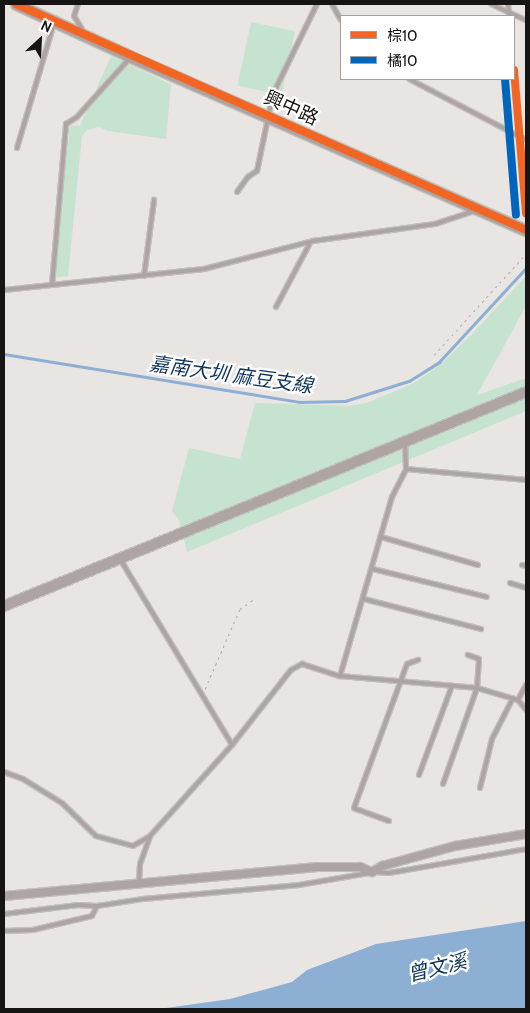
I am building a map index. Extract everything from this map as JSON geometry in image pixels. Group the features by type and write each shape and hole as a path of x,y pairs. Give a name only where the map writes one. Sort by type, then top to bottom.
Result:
{"main road":[{"name":"興中路","path":"16,4 131,57 526,230"}],"street":[{"path":"4,606 526,392"},
{"path":"4,896 318,867 360,867 372,872 382,866 455,846 526,834"}],"lane":[{"path":"78,4 74,16 86,36"},
{"path":"237,192 248,177 256,171 266,116 317,4"},
{"path":"332,4 340,18"},
{"path":"491,4 509,15"},
{"path":"508,4 509,15"},
{"path":"17,148 55,22"},
{"path":"52,285 66,124 77,117 131,57"},
{"path":"411,80 526,140"},
{"path":"515,80 526,214"},
{"path":"144,276 154,200"},
{"path":"4,290 204,270 310,242 436,224 479,209"},
{"path":"276,307 310,242"},
{"path":"340,676 364,599 392,497 406,469 404,443"},
{"path":"406,469 526,480"},
{"path":"382,537 478,564"},
{"path":"120,559 232,745"},
{"path":"372,569 487,597"},
{"path":"510,583 526,588"},
{"path":"364,599 481,629"},
{"path":"443,784 477,688 479,659 468,655"},
{"path":"389,821 354,808 407,664 418,660"},
{"path":"4,772 23,779 62,803 105,841 133,846 150,836 232,745 291,670 302,664 340,676 400,683 477,688 518,700 526,710"},
{"path":"518,700 526,685"},
{"path":"419,775 452,686"},
{"path":"480,788 492,739 513,698"},
{"path":"139,883 140,864 150,836"},
{"path":"4,914 78,905 97,906 143,899 299,885 372,872 389,873 526,849"},
{"path":"4,932 33,930 92,916 97,906"}],"path":[{"path":"434,355 526,254"},
{"path":"202,694 240,609 256,598"}],"green space":[{"path":"251,22 295,31 282,95 237,86"},
{"path":"111,56 171,84 166,139 108,131 99,127 87,130 82,136 68,276 52,278 70,125 80,126"},
{"path":"526,276 526,306 477,395 526,378 526,411 187,552 179,520 172,511 189,448 240,459 255,403 348,406 367,403 416,382 442,363"}],"water":[{"name":"曾文溪","path":"526,921 526,1009 159,1009 230,999 292,982 307,970 376,944"}],"waterway":[{"name":"嘉南大圳 麻豆支線","path":"4,354 299,402 345,401 409,381 439,362 526,268"}],"transit line":[{"name":"棕10","path":"16,4 526,230"},
{"name":"橘10","path":"505,80 516,215"},
{"name":"棕10","path":"515,80 526,214"}]}
